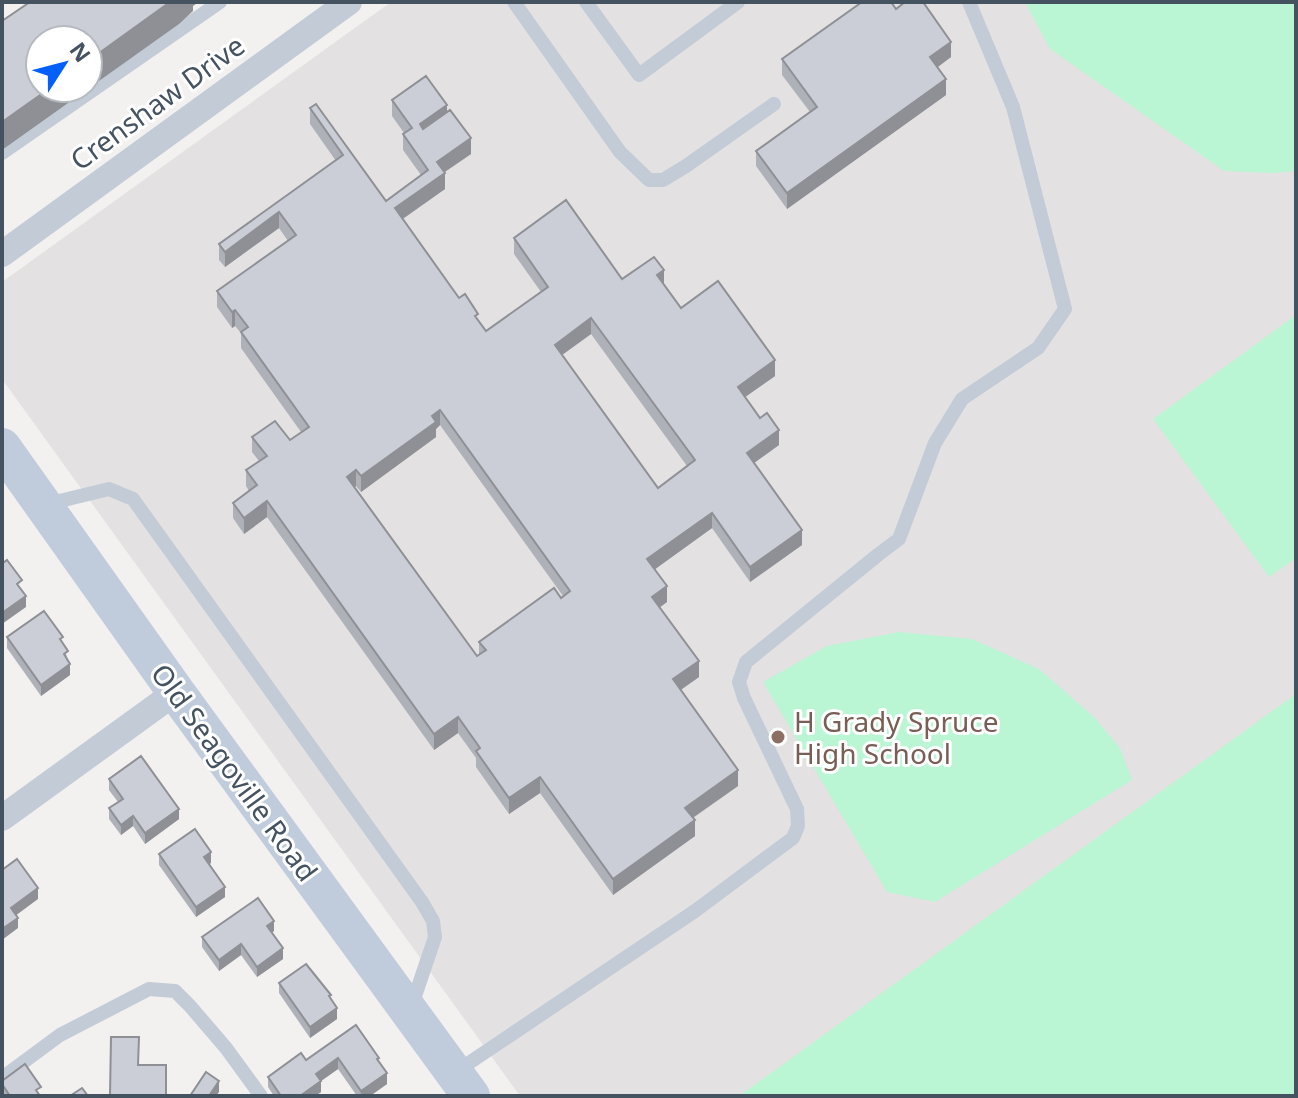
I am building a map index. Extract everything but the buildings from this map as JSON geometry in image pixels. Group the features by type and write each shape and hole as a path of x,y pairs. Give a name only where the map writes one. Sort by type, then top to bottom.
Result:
{"street":[{"name":"Crenshaw Drive","path":"2,254 349,2"},
{"name":"Old Seagoville Road","path":"2,447 176,692 463,1085"},
{"path":"2,818 176,692"}],"lane":[{"path":"2,153 220,2"},
{"path":"514,2 620,152 649,180 663,180 774,104"},
{"path":"586,2 639,75 738,2"},
{"path":"463,1085 793,838 798,826 797,809 739,682 746,662 899,539 935,443 962,399 1038,348 1065,309 1013,107 969,2"},
{"path":"43,505 109,489 133,499 433,921 435,937 409,1012"},
{"path":"2,1078 60,1035 149,989 175,991 183,998 226,1048 261,1096"}],"shaded area":[{"name":"H Grady Spruce High School","path":"391,2 1296,2 1296,1096 520,1096 2,379 2,282"}],"green space":[{"path":"1025,2 1296,2 1296,171 1224,171 1050,49"},
{"path":"1296,315 1296,558 1269,577 1153,419"},
{"path":"899,632 972,639 1039,669 1094,717 1120,748 1132,780 935,902 887,892 763,682 827,646"},
{"path":"1296,694 1296,1096 739,1096"}],"place":[{"name":"H Grady Spruce High School","path":"778,737"}]}
